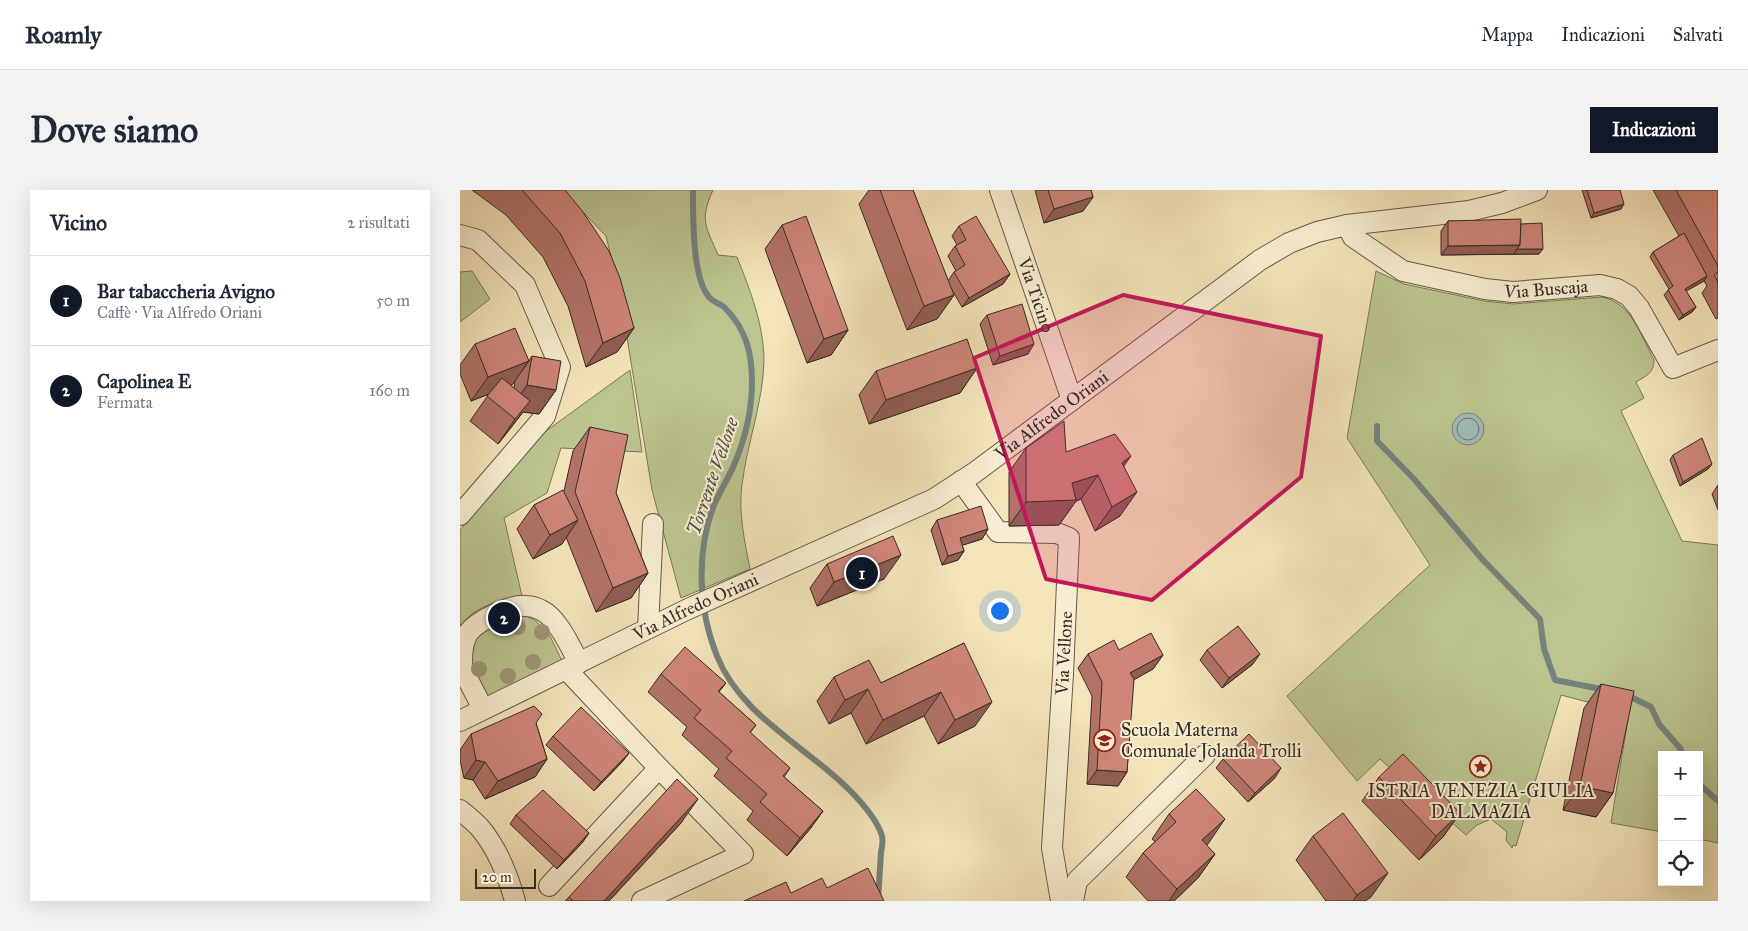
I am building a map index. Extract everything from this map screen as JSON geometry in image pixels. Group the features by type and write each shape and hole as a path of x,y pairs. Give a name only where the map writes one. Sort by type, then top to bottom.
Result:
{"street":[{"name":"Via Ticino","path":"1000,190 1072,400"},
{"name":"Via Alfredo Oriani","path":"460,720 686,610 934,499 1072,400 1260,260 1289,243 1317,232 1347,225 1469,211 1502,203 1537,190"},
{"name":"Via Buscaja","path":"1347,225 1353,237 1403,271 1485,289 1513,292 1600,286 1617,289 1629,296 1639,308 1673,368 1718,350"},
{"path":"460,235 478,240 525,284 560,367 546,416 460,515"},
{"name":"Via Vellone","path":"961,481 998,532 1058,533 1069,538 1052,848 1061,901"},
{"path":"648,628 654,524"},
{"path":"483,709 461,666 463,647 467,634 478,622 502,611 525,605 543,611 561,629 572,666 659,768 743,854 642,901"},
{"path":"1073,901 1077,881 1205,755"},
{"path":"549,886 659,768"},
{"path":"460,810 480,828 500,859 510,881 514,901"}],"highlighted area":[{"path":"1123,295 1321,336 1301,477 1152,600 1046,579 974,358"}],"green space":[{"path":"562,190 713,190 706,209 707,230 718,255 737,257 759,321 764,361 763,377 744,469 741,496 743,527 750,569 681,598 652,490 619,289 606,236"},
{"path":"472,271 490,299 460,322 460,272"},
{"path":"1376,271 1404,284 1484,301 1513,304 1602,297 1612,300 1628,313 1640,331 1654,360 1654,364 1649,374 1636,382 1644,398 1621,411 1682,541 1718,545 1718,843 1703,840 1703,751 1658,751 1658,831 1611,823 1629,713 1561,695 1516,846 1513,845 1512,848 1506,840 1507,832 1491,819 1477,825 1466,835 1380,759 1357,781 1287,696 1430,565 1347,438"},
{"path":"630,370 642,452 561,448 547,493 504,518 522,596 495,603 479,610 472,614 460,628 460,530 542,434"},
{"path":"519,613 535,620 550,636 563,663 485,702 470,668 471,653 477,632"}],"water":[{"path":"1468,413 1474,414 1479,418 1483,423 1483,435 1479,440 1474,444 1468,445 1462,444 1457,440 1453,435 1452,429 1453,423 1457,418 1462,414"}],"building":[{"path":"522,190 565,190 583,212 609,251 620,278 634,328 603,343 585,281 560,233"},
{"path":"880,190 913,190 954,295 924,306"},
{"path":"1048,190 1091,190 1093,197 1054,209"},
{"path":"1587,190 1620,190 1624,204 1594,213"},
{"path":"1676,190 1718,190 1718,266"},
{"path":"806,216 848,330 824,339 782,225"},
{"path":"976,216 1010,274 969,298 954,272 965,265 955,246 966,240 959,226"},
{"path":"1521,219 1520,245 1448,246 1448,221"},
{"path":"1542,223 1543,249 1517,249 1520,245 1521,224"},
{"path":"1684,233 1707,276 1685,289 1696,307 1683,315 1668,290 1673,286 1653,252"},
{"path":"1718,272 1718,282 1714,275"},
{"path":"1022,304 1034,344 1000,356 987,315"},
{"path":"515,328 529,361 488,377 475,344"},
{"path":"967,339 977,368 886,400 876,371"},
{"path":"532,356 561,361 556,390 527,385"},
{"path":"502,378 530,401 515,419 487,396"},
{"path":"1064,421 1066,452 1115,434 1131,456 1122,463 1137,492 1112,507 1098,475 1072,483 1076,500 1026,502 1026,448"},
{"path":"590,427 628,435 616,493 648,573 613,588 575,492"},
{"path":"1702,438 1712,464 1683,482 1673,455"},
{"path":"563,490 578,520 550,535 534,505"},
{"path":"981,506 988,529 960,538 964,551 948,556 937,520"},
{"path":"893,536 901,555 834,582 827,564"},
{"path":"1238,626 1260,654 1229,678 1207,650"},
{"name":"Scuola Materna Comunale Jolanda Trolli","path":"1151,633 1163,655 1130,673 1134,679 1127,772 1097,770 1102,682 1088,654 1114,640 1119,650"},
{"path":"964,643 992,702 955,720 941,692 883,720 868,689 845,700 834,677 869,660 881,683"},
{"path":"685,647 726,683 718,691 756,725 750,732 790,768 783,776 823,811 800,838 760,802 767,794 726,758 732,751 694,718 701,710 661,674"},
{"path":"1601,684 1634,691 1613,793 1580,786"},
{"path":"534,706 542,714 536,723 547,759 498,781 485,762 476,760 471,734"},
{"path":"581,707 629,753 601,782 553,736"},
{"path":"1249,734 1281,768 1255,793 1223,759"},
{"path":"1403,754 1460,813 1436,836 1379,777"},
{"path":"677,779 698,799 604,901 573,901 569,897"},
{"path":"1196,789 1225,819 1202,840 1215,854 1177,889 1143,853 1176,822 1169,814"},
{"path":"543,790 589,833 564,860 516,815"},
{"path":"1343,813 1388,873 1357,895 1313,836"},
{"path":"868,868 884,901 744,901 786,882 791,893 822,878 827,888"}],"waterway":[{"name":"Torrente Vellone","path":"693,190 696,261 699,276 703,288 709,297 725,308 738,324 749,351 752,371 751,403 745,435 734,465 714,505 704,542 702,581 706,619 717,656 728,678 743,698 780,733 840,781 875,821 882,836 878,901"},
{"path":"1377,426 1377,441 1414,479 1482,559 1540,619 1544,649 1555,680 1606,690"},
{"path":"1625,694 1651,707 1659,724 1681,751"},
{"path":"1703,788 1718,801"}],"place":[{"name":"Bar tabaccheria Avigno","path":"862,573"},
{"name":"Capolinea E","path":"504,618"},
{"name":"Scuola Materna Comunale Jolanda Trolli","path":"1105,740"},
{"name":"ISTRIA VENEZIA-GIULIA DALMAZIA","path":"1481,766"}]}
